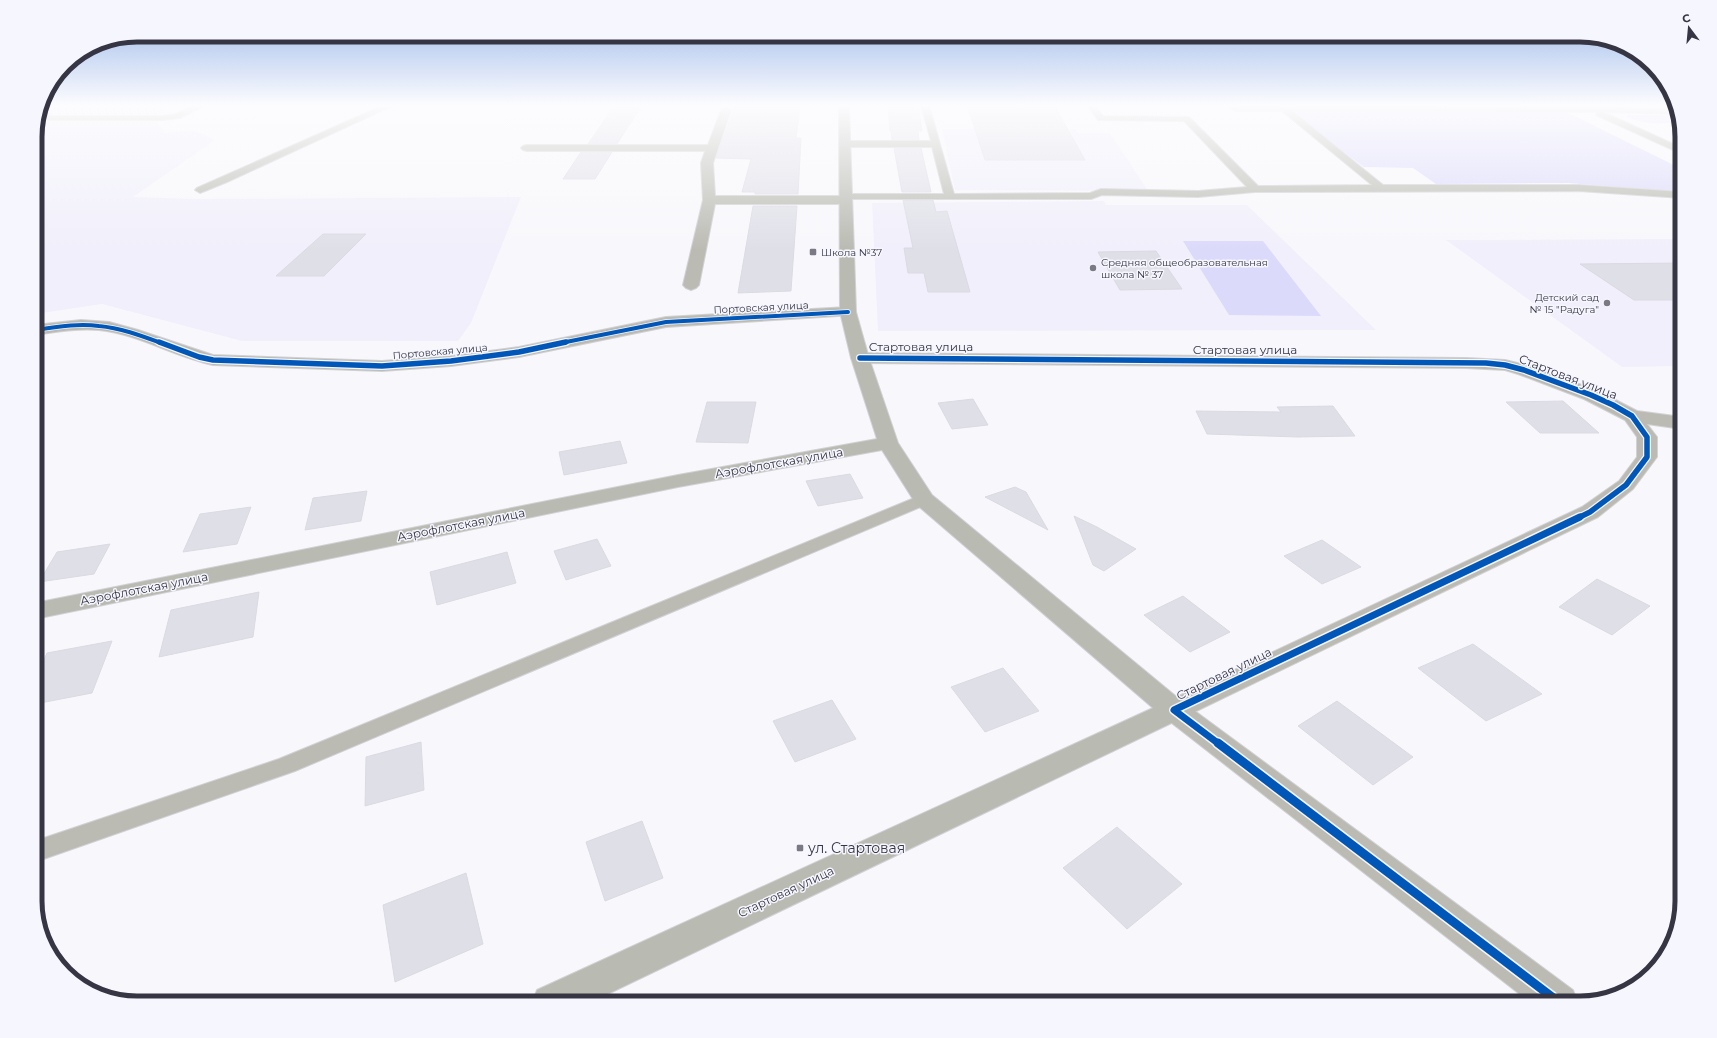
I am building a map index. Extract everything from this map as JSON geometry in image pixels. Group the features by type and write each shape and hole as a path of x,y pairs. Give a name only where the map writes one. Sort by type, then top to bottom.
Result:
{"main road":[{"path":"845,153 848,312 860,358 888,443 924,499 1174,710"},
{"name":"Аэрофлотская улица","path":"42,610 678,481 888,443"},
{"name":"Стартовая улица","path":"565,996 1174,710"}],"street":[{"path":"691,285 709,200 707,163 711,153"},
{"path":"709,200 846,198"},
{"name":"Портовская улица","path":"42,329 90,325 108,327 199,357 213,360 382,366 451,361 519,352 666,322 848,312"},
{"name":"Стартовая улица","path":"860,358 1486,363 1506,365 1524,370 1592,395 1632,416 1647,437 1647,457 1626,485 1590,512 1174,710"},
{"path":"1632,416 1675,422"},
{"path":"1174,710 1551,996"}],"lane":[{"path":"200,190 229,179 281,153"},
{"path":"939,153 950,196"},
{"path":"1220,153 1255,189"},
{"path":"1339,153 1381,188"},
{"path":"846,198 1091,196 1101,192 1198,194 1255,189 1381,188 1579,188 1675,195"},
{"path":"42,850 287,765 924,499"}],"shaded area":[{"path":"42,153 196,153 133,197 198,199 521,197 471,323 458,341 242,341 102,304 42,313"},
{"path":"947,153 1123,153 1148,191 955,190"},
{"path":"1346,153 1650,153 1675,166 1675,191 1568,183 1436,184 1413,168 1364,167"},
{"name":"Средняя общеобразовательная школа № 37","path":"1104,201 1106,205 1247,205 1376,330 878,331 872,203"},
{"name":"Детский сад № 15 \"Радуга\"","path":"1675,239 1675,366 1622,367 1446,240"},
{"path":"1183,241 1263,241 1321,316 1229,315"}],"building":[{"path":"580,153 611,153 595,179 563,179"},
{"path":"718,153 800,153 798,194 755,194 755,192 742,192 751,159 716,158"},
{"path":"895,153 922,153 931,192 902,192"},
{"path":"983,153 1081,153 1085,160 985,160"},
{"path":"903,200 933,200 936,212 947,211 970,292 928,292 924,273 908,273 904,248 913,248"},
{"path":"753,206 797,206 791,291 738,293"},
{"path":"323,234 366,234 324,276 276,276"},
{"path":"1156,251 1182,289 1120,290 1098,252"},
{"path":"1675,263 1675,300 1634,300 1580,264"},
{"path":"973,399 988,425 952,429 938,403"},
{"path":"1563,401 1599,433 1540,433 1506,402"},
{"path":"707,402 756,402 748,443 696,442"},
{"path":"1333,406 1355,436 1297,437 1207,434 1196,411 1281,412 1277,407"},
{"path":"620,441 627,463 564,475 559,452"},
{"path":"850,474 863,498 818,506 806,481"},
{"path":"1015,487 1026,492 1048,530 985,497"},
{"path":"367,491 361,521 305,530 313,498"},
{"path":"251,507 237,544 183,552 200,514"},
{"path":"1074,516 1136,549 1104,571 1093,565"},
{"path":"597,539 611,566 566,580 554,551"},
{"path":"1322,540 1361,567 1322,584 1284,556"},
{"path":"110,544 94,574 42,582 42,577 57,552"},
{"path":"507,552 516,583 437,605 430,572"},
{"path":"1597,579 1650,606 1612,635 1559,607"},
{"path":"259,592 253,637 159,657 171,610"},
{"path":"1183,596 1230,632 1190,652 1144,615"},
{"path":"112,641 92,693 42,703 42,664 47,653"},
{"path":"1473,644 1542,694 1486,721 1418,668"},
{"path":"1003,668 1039,711 985,732 951,687"},
{"path":"832,700 856,739 795,762 773,721"},
{"path":"1337,701 1413,757 1373,785 1298,726"},
{"path":"421,742 424,790 365,806 366,757"},
{"path":"642,821 663,878 605,901 586,842"},
{"path":"1117,827 1182,884 1127,929 1063,868"},
{"path":"466,873 483,944 395,982 383,905"}],"cycle path":[{"path":"42,329 81,325 109,327 143,337 199,357 213,360 382,366 451,361 519,352 666,322 848,312"},
{"path":"860,358 1486,363 1505,365 1524,370 1591,395 1632,416 1647,437 1647,457 1626,485 1590,512 1174,710 1551,996"}],"place":[{"name":"Школа №37","path":"813,252"},
{"name":"Средняя общеобразовательная школа № 37","path":"1093,268"},
{"name":"Детский сад № 15 \"Радуга\"","path":"1607,303"},
{"name":"ул. Стартовая","path":"800,848"}]}
